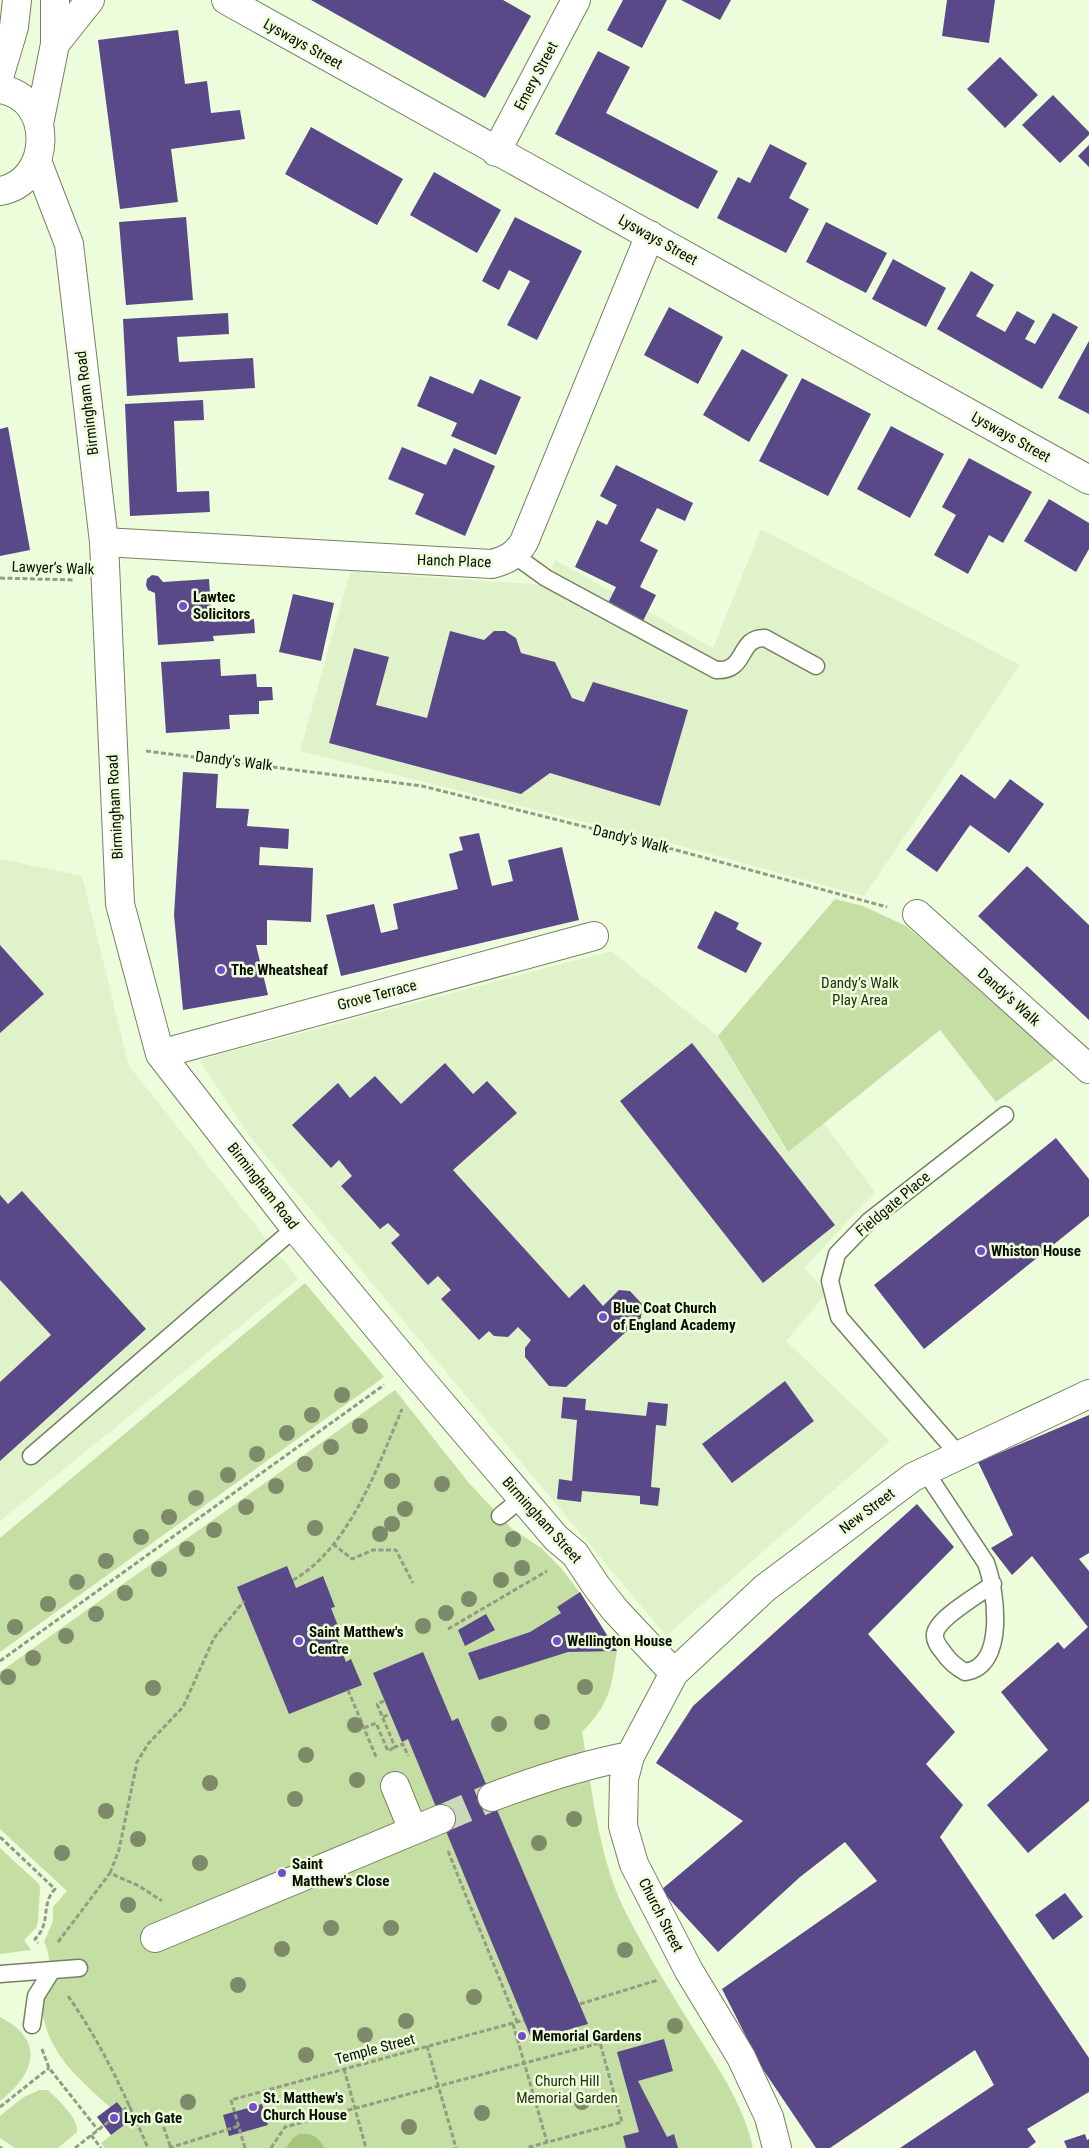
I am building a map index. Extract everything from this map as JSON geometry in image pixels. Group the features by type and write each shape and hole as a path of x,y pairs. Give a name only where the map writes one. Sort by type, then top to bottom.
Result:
{"street":[{"path":"0,74 14,27 17,0"},
{"path":"39,124 54,44 55,0"},
{"path":"54,44 90,0"},
{"name":"Lysways Street","path":"226,0 496,152 650,235 1089,480"},
{"name":"Emery Street","path":"496,152 576,0"},
{"path":"0,89 7,90 22,98 35,113 42,143 37,161 22,181 1,192"},
{"name":"Birmingham Road","path":"37,161 69,244 104,542 120,904 160,1054 295,1228 414,1370"},
{"path":"514,555 524,542 650,235"},
{"name":"Hanch Place","path":"104,542 492,564 514,555"},
{"name":"Dandy's Walk","path":"917,914 1089,1070"},
{"name":"Grove Terrace","path":"160,1054 594,936"},
{"name":"Birmingham Street","path":"414,1370 556,1538 575,1554 615,1610 674,1673"},
{"name":"New Street","path":"674,1673 766,1588 913,1477 1089,1394"},
{"name":"Church Street","path":"674,1673 630,1756 624,1779 623,1826 634,1864 689,1970 752,2078 770,2117 776,2148"},
{"path":"492,1797 564,1771 630,1756"},
{"path":"166,1933 430,1823 395,1786"}],"lane":[{"path":"514,555 546,578 716,670 730,670 747,646 760,638 766,638 816,666"},
{"name":"Fieldgate Place","path":"959,1455 839,1318 830,1281 837,1254 869,1220 1005,1115"},
{"path":"31,1456 295,1228"},
{"path":"925,1471 986,1563 993,1584 995,1596 992,1647 984,1663 971,1672 965,1672 948,1660 938,1645 935,1634 938,1626 945,1619 993,1584"},
{"path":"500,1516 522,1498"},
{"path":"0,1974 51,1972 80,1968"},
{"path":"32,2024 36,1996 51,1972"}],"path":[{"name":"Lawyer’s Walk","path":"0,578 105,581"},
{"name":"Dandy's Walk","path":"112,747 422,786 641,841 917,914"},
{"path":"293,1580 311,1569 351,1521 374,1476 414,1370"},
{"path":"0,1661 414,1370"},
{"path":"333,1544 352,1559 373,1550 396,1550 413,1583"},
{"path":"448,1629 575,1554"},
{"path":"57,1943 110,1873 119,1850 137,1762 142,1752 184,1707 214,1638 244,1601"},
{"path":"348,1690 377,1760"},
{"path":"378,1704 384,1701"},
{"path":"383,1717 390,1714"},
{"path":"364,1728 376,1723 388,1751 395,1747"},
{"path":"430,1823 454,1865 509,2002 547,2142"},
{"path":"0,1837 55,1889 47,1901 46,1920 42,1932"},
{"path":"454,1865 459,1863"},
{"path":"110,1873 139,1886 162,1901 172,1915 166,1933"},
{"path":"459,1878 464,1876"},
{"path":"479,1928 485,1926"},
{"path":"484,1940 490,1938"},
{"path":"580,2004 689,1970"},
{"path":"51,1972 90,2029 120,2083 148,2148"},
{"path":"504,1990 510,1987"},
{"path":"509,2002 515,2000"},
{"name":"Temple Street","path":"239,2126 232,2100 524,2020"},
{"path":"32,2024 49,2068 98,2130"},
{"path":"271,2148 285,2127 600,2043 622,2122 526,2148"},
{"path":"427,2046 456,2148"},
{"path":"0,2107 49,2068"},
{"path":"344,2069 366,2148"},
{"path":"75,2148 130,2105"},
{"path":"161,2120 170,2148 239,2126 245,2148"},
{"path":"91,2135 100,2148"}],"shaded area":[{"path":"761,529 1020,665 864,896 670,843 300,751 350,572 545,585 555,560 713,648"},
{"path":"0,859 82,876 129,1066 298,1279 0,1521"},
{"name":"Blue Coat Church of England Academy","path":"611,951 718,1036 787,1152 823,1122 875,1192 804,1268 827,1293 786,1341 890,1441 666,1636 251,1138 199,1060"},
{"path":"299,2134 314,2136 324,2148 286,2148 293,2138"}],"green space":[{"name":"Dandy’s Walk Play Area","path":"835,899 863,906 906,926 956,968 1056,1058 996,1102 940,1030 788,1152 718,1036"},
{"path":"305,1283 384,1377 0,1652 0,1538"},
{"name":"Church Hill Memorial Garden","path":"395,1390 469,1483 511,1528 541,1548 561,1568 580,1593 617,1651 608,1695 604,1704 582,1732 593,1802 609,1871 627,1915 643,1945 730,2088 744,2117 753,2148 105,2148 101,2143 131,2120 117,2102 110,2107 79,2079 54,2046 41,2008 41,2001 51,1979 49,1956 44,1942 53,1921 53,1907 67,1891 0,1829 0,1672"},
{"path":"0,1848 39,1884 38,1921 36,1928 24,1940 31,1950 0,1954"},
{"path":"0,2017 15,2026 24,2036 29,2047 30,2058 28,2069 21,2080 0,2101"},
{"path":"39,2090 48,2090 64,2106 75,2122 77,2132 58,2148 15,2148 0,2138 0,2116 22,2098"}],"building":[{"path":"311,0 503,0 531,16 485,98"},
{"path":"623,0 667,0 642,48 607,30"},
{"path":"681,0 731,0 720,20"},
{"path":"947,0 995,0 989,43 942,36"},
{"path":"178,30 185,84 207,81 211,113 240,110 245,139 171,149 178,202 120,209 98,40"},
{"path":"598,51 630,67 606,113 718,171 698,209 555,134"},
{"path":"1000,57 1038,95 1005,128 967,89"},
{"path":"1053,95 1089,132 1089,135 1060,163 1022,125"},
{"path":"311,127 403,179 377,225 285,174"},
{"path":"770,144 807,163 789,198 809,209 786,253 717,218 738,177 750,183"},
{"path":"1089,145 1089,167 1078,156"},
{"path":"434,172 501,210 477,253 410,215"},
{"path":"186,217 193,300 126,305 119,222"},
{"path":"515,217 582,251 537,340 507,325 530,281 509,270 499,290 482,281"},
{"path":"826,222 887,253 866,293 806,262"},
{"path":"893,259 946,288 926,327 872,299"},
{"path":"971,271 994,285 976,316 1005,332 1017,311 1035,321 1025,339 1035,344 1053,313 1078,327 1042,389 937,329"},
{"path":"669,307 723,337 698,384 644,355"},
{"path":"228,313 229,334 177,337 179,362 253,358 255,388 127,396 123,319"},
{"path":"1089,341 1089,414 1058,398"},
{"path":"742,349 788,375 749,442 703,415"},
{"path":"430,376 473,394 480,379 521,397 496,455 451,436 457,423 417,406"},
{"path":"802,378 871,414 828,496 759,461"},
{"path":"203,400 204,420 174,421 177,492 209,491 210,512 130,516 125,404"},
{"path":"891,426 944,454 910,518 857,489"},
{"path":"8,427 30,550 0,556 0,429"},
{"path":"402,447 446,465 454,448 495,466 465,536 415,514 424,494 388,479"},
{"path":"969,458 1032,492 1003,543 989,535 968,574 934,555 956,515 942,507"},
{"path":"616,465 693,503 685,521 657,508 640,541 658,550 640,587 656,595 641,625 606,607 616,587 575,567 597,520 607,525 617,505 600,496"},
{"path":"1049,499 1089,523 1089,549 1076,572 1024,541"},
{"name":"Lawtec Solicitors","path":"152,575 158,576 163,582 209,579 212,622 254,619 255,633 213,636 214,641 158,645 155,593 148,590 146,585 147,579"},
{"path":"293,594 334,603 321,661 279,652"},
{"path":"450,631 484,640 494,631 505,631 516,638 521,653 555,662 572,698 584,702 593,682 688,710 660,806 550,773 521,794 329,743 354,648 389,657 376,705 427,718"},
{"path":"220,659 221,676 256,674 257,687 272,687 273,700 259,701 259,714 229,715 230,729 166,733 161,662"},
{"path":"183,772 218,774 216,808 249,809 247,826 289,829 288,849 260,847 259,865 313,868 311,922 267,920 267,945 256,945 268,995 183,1010 174,915"},
{"path":"961,774 995,799 1010,779 1044,804 1009,853 970,825 937,872 906,850"},
{"path":"479,833 492,886 513,881 508,860 562,847 579,920 341,976 326,915 374,904 381,933 398,929 393,904 458,889 449,854 463,850 459,837"},
{"path":"1027,866 1089,925 1089,1020 978,916"},
{"path":"715,911 739,923 736,929 762,943 746,973 697,948"},
{"path":"0,945 44,994 0,1033"},
{"path":"692,1043 835,1225 763,1283 620,1101"},
{"path":"445,1063 473,1094 487,1081 517,1113 453,1170 569,1298 584,1284 603,1306 619,1290 630,1291 642,1304 641,1318 566,1387 549,1386 525,1357 525,1348 531,1340 518,1327 508,1337 494,1336 489,1331 479,1340 441,1299 451,1290 438,1276 428,1285 391,1243 400,1235 388,1223 380,1229 341,1186 352,1176 339,1160 331,1168 292,1125 338,1083 350,1098 375,1076 401,1104"},
{"name":"Whiston House","path":"1056,1138 1089,1179 1089,1216 924,1349 874,1285"},
{"path":"22,1191 146,1329 0,1461 0,1382 51,1335 0,1280 0,1195 8,1204"},
{"path":"785,1381 814,1421 732,1483 702,1444"},
{"path":"563,1397 586,1399 585,1410 646,1416 648,1402 668,1404 666,1426 656,1425 651,1487 660,1488 658,1506 640,1504 640,1496 582,1491 581,1502 557,1499 559,1479 572,1481 577,1420 561,1418"},
{"path":"1089,1415 1089,1553 1079,1559 1089,1571 1089,1801 1028,1853 987,1805 1048,1750 1001,1692 1058,1642 1064,1649 1088,1627 1032,1556 1012,1575 991,1548 1013,1535 978,1462"},
{"path":"917,1504 954,1547 868,1634 955,1732 926,1764 963,1805 940,1837 1089,2058 1089,2092 1027,2129 1036,2142 1028,2148 900,2148 994,2085 975,2050 830,2148 816,2148 762,2068 722,1989 877,1881 845,1842 800,1877 718,1952 661,1890 743,1821 656,1763 693,1706"},
{"name":"Saint Matthew's Centre","path":"287,1566 296,1588 323,1576 335,1607 331,1608 342,1636 337,1639 346,1662 351,1659 362,1685 289,1714 237,1587"},
{"name":"Wellington House","path":"580,1592 617,1651 568,1652 479,1680 468,1653 530,1632 561,1613 557,1607"},
{"path":"486,1614 495,1630 465,1646 458,1630"},
{"path":"423,1652 452,1721 458,1718 588,2024 532,2040 408,1739 402,1742 373,1673"},
{"path":"1065,1893 1083,1917 1053,1940 1035,1915"},
{"path":"664,2039 673,2071 638,2081 667,2137 674,2134 678,2148 626,2148 623,2136 639,2132 617,2052"},
{"name":"Lych Gate","path":"117,2102 131,2120 111,2135 97,2117"},
{"path":"262,2104 268,2125 229,2136 223,2115"},
{"path":"1085,2134 1087,2140 1089,2139 1089,2148 1067,2148 1064,2141"}],"tunnel":[{"path":"441,1819 492,1797"}],"place":[{"name":"Lawtec Solicitors","path":"183,606"},
{"name":"The Wheatsheaf","path":"221,970"},
{"name":"Whiston House","path":"981,1251"},
{"name":"Blue Coat Church of England Academy","path":"603,1317"},
{"name":"Saint Matthew's Centre","path":"299,1641"},
{"name":"Wellington House","path":"557,1641"},
{"name":"Saint Matthew's Close","path":"282,1873"},
{"name":"Memorial Gardens","path":"522,2036"},
{"name":"St. Matthew's Church House","path":"253,2107"},
{"name":"Lych Gate","path":"114,2118"}]}
